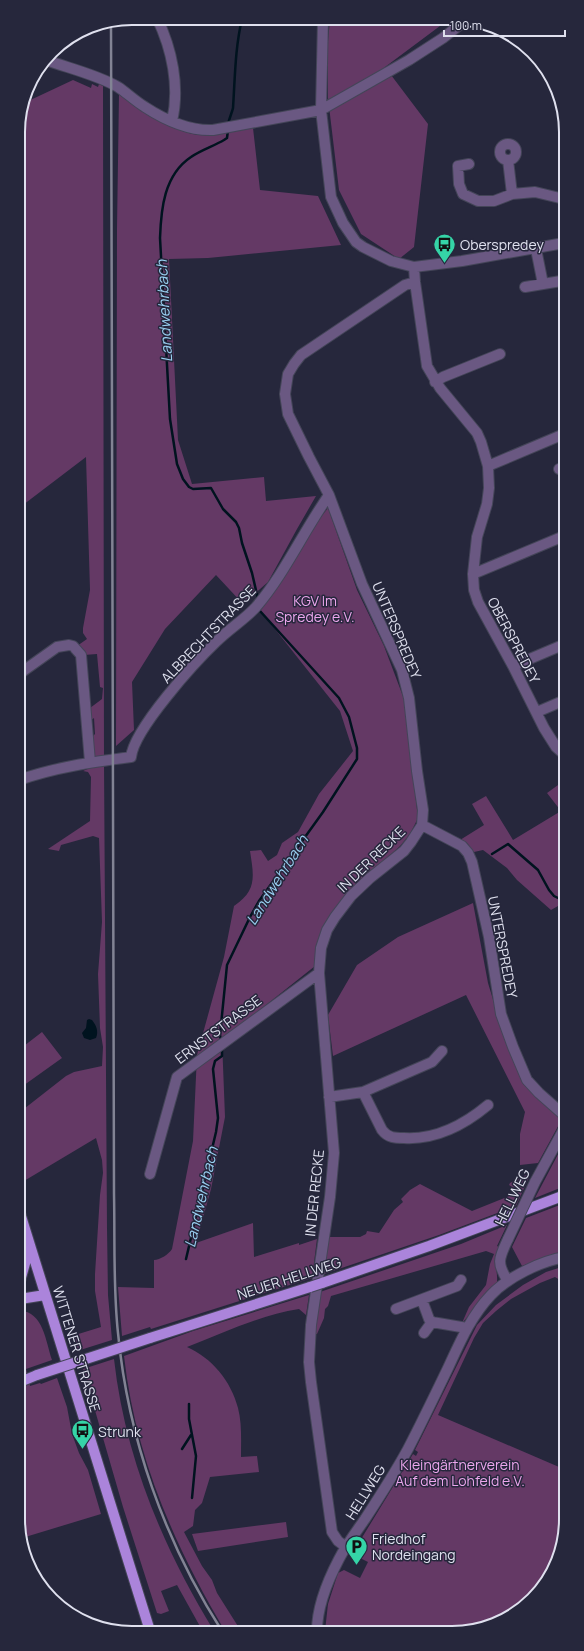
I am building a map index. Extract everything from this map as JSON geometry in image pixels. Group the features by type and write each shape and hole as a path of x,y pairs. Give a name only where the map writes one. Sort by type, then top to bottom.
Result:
{"main road":[{"name":"NEUER HELLWEG","path":"25,1380 322,1283 559,1197"},
{"name":"WITTENER STRASSE","path":"25,1230 148,1626"},
{"path":"25,1264 30,1246"},
{"path":"25,1298 45,1295"}],"street":[{"path":"160,25 166,40 173,67 176,99 172,121"},
{"path":"323,25 321,110 331,198 343,223 356,242 391,261 414,267 462,261 559,244"},
{"path":"51,62 117,87 145,107 172,121 190,128 201,130 229,128 321,110 409,60 443,38 459,25"},
{"path":"508,160 512,194"},
{"path":"469,164 458,166 459,184 463,194 478,201 494,201 512,194 534,192 559,198"},
{"path":"536,249 543,284"},
{"name":"OBERSPREDEY","path":"414,267 414,282 425,360 435,382 477,433 488,466 489,488 487,504 477,537 473,574 474,590 478,602 513,666 544,728 559,750"},
{"path":"525,287 559,281"},
{"name":"UNTERSPREDEY","path":"414,282 405,285 302,355 288,374 285,394 288,414 329,495 362,584 398,662 406,683 409,698 416,770 421,795 422,824 462,846 472,862 490,944 502,1014 512,1047 527,1080 559,1111"},
{"path":"435,382 443,377 500,354"},
{"path":"488,466 559,436"},
{"name":"ALBRECHTSTRASSE","path":"25,778 45,771 90,762 131,757 132,750 138,736 177,685 217,641 255,607 282,573 313,517 329,495"},
{"path":"473,574 559,538"},
{"path":"25,670 57,647 69,645 73,646 81,655 90,762"},
{"path":"513,666 559,646"},
{"path":"537,712 559,703"},
{"name":"IN DER RECKE","path":"346,1547 338,1541 332,1532 309,1362 312,1312 333,1176 334,1138 318,972 324,938 335,916 360,888 404,851 422,824"},
{"name":"ERNSTSTRASSE","path":"150,1174 177,1077 318,972"},
{"path":"329,1097 363,1092 432,1062 442,1051"},
{"path":"363,1092 385,1135 392,1138 421,1138 434,1136 476,1115 488,1105"},
{"name":"HELLWEG","path":"508,1281 500,1268 500,1256 559,1138"},
{"name":"HELLWEG","path":"317,1626 324,1593 339,1559 408,1449 424,1419 467,1328 492,1294 508,1281 524,1272 559,1258"},
{"path":"396,1309 457,1286 461,1280"},
{"path":"422,1300 429,1319 432,1322 467,1328"},
{"path":"424,1333 432,1322"}],"green space":[{"path":"329,25 441,25 385,67 428,124 414,247 399,259 361,234 339,190 328,98"},
{"path":"73,80 91,88 92,84 98,87 99,84 103,86 104,756 95,758 92,756 90,739 95,734 94,718 90,721 90,708 102,699 103,688 100,687 97,654 84,655 77,646 87,639 83,633 83,628 90,590 86,457 25,503 25,125 30,100"},
{"path":"119,93 149,114 184,132 207,135 253,128 260,190 318,196 341,245 208,258 169,259 178,440 192,484 264,477 266,501 316,496 268,582 243,604 216,575 165,629 132,682 134,730 116,746 117,228"},
{"name":"KGV Im Spredey e.V.","path":"328,508 357,590 384,646 404,699 418,818 410,834 400,846 345,897 315,966 222,1040 225,1117 211,1189 196,1243 253,1223 254,1257 317,1239 312,1278 151,1329 150,1327 122,1336 118,1287 154,1288 154,1260 159,1259 169,1253 172,1249 193,1141 197,1055 224,957 234,906 247,894 252,882 253,876 250,851 261,850 268,861 277,855 282,843 298,832 319,794 353,751 340,711 259,609 309,532"},
{"path":"104,762 107,1228 108,1295 112,1340 77,1351 72,1336 101,1327 95,1291 95,1274 100,1195 103,1173 102,1160 96,1138 25,1180 25,1108 66,1076 74,1072 102,1066 103,1047 100,1028 98,974 102,922 99,838 93,836 61,845 59,851 48,849 90,821 91,777 88,772 83,771"},
{"path":"559,784 559,808 547,793"},
{"path":"486,796 513,840 559,812 559,905 551,910 517,880 507,868 483,850 474,852 467,843 460,840 484,825 472,804"},
{"path":"473,903 488,983 501,1026 528,1086 559,1116 559,1124 538,1163 520,1165 520,1134 525,1112 466,995 333,1056 328,1015 357,965 398,937"},
{"path":"42,1032 62,1058 25,1084 25,1045"},
{"path":"559,1152 559,1188 535,1198"},
{"path":"526,1175 530,1175 516,1206 439,1235 321,1275 327,1237 360,1237 366,1234 367,1231 379,1233 394,1210 403,1202 401,1199 410,1190 420,1184 472,1211 512,1195 516,1189 509,1185 510,1183"},
{"path":"559,1205 559,1254 522,1266 512,1247 526,1218"},
{"path":"507,1225 497,1246 499,1247 496,1257 497,1282 462,1323 469,1307 486,1285 490,1264 494,1254 486,1251 331,1296 328,1306 325,1309 324,1318 317,1334 315,1334 320,1292 461,1244"},
{"name":"Kleingärtnerverein Auf dem Lohfeld e.V.","path":"559,1268 559,1279 555,1277 540,1283 511,1299 483,1323 474,1338 438,1415 559,1467 559,1526 555,1547 545,1573 528,1595 506,1612 473,1624 452,1626 326,1626 328,1604 338,1573 344,1570 360,1578 368,1562 352,1554 413,1454 416,1456 418,1452 415,1450 477,1325 496,1305 523,1285 546,1272"},
{"path":"309,1295 306,1315 299,1309 285,1312 242,1325 187,1347 205,1357 219,1372 231,1389 238,1408 240,1420 241,1457 257,1456 259,1472 210,1477 202,1503 195,1510 193,1526 184,1532 202,1566 212,1580 217,1593 238,1626 222,1626 189,1566 160,1499 147,1464 129,1393 124,1356 193,1331"},
{"path":"25,1312 34,1316 39,1322 52,1360 26,1369 30,1386 41,1384 57,1378 67,1407 72,1434 79,1453 88,1470 101,1514 27,1537 25,1526"},
{"path":"114,1359 119,1395 127,1431 149,1501 178,1567 211,1626 200,1626 177,1585 161,1591 169,1611 161,1614 157,1613 123,1507 83,1369"},
{"path":"286,1522 288,1537 198,1551 192,1534"}],"water":[{"path":"87,1020 92,1020 96,1026 97,1031 96,1038 90,1040 84,1038 82,1033 86,1028"}],"waterway":[{"name":"Landwehrbach","path":"228,125 233,108 237,52 241,25"},
{"name":"Landwehrbach","path":"228,130 227,138 191,157 182,164 170,183 163,204 160,238 170,419 177,464 183,479 189,487 193,489 211,488 223,509 236,522 252,573 258,599"},
{"name":"Landwehrbach","path":"221,1042 220,1035 227,965 250,917 259,901 323,812 357,759 357,748 349,717 339,698 260,611"},
{"path":"492,854 508,844 538,870 549,890 554,896 559,898"},
{"name":"Landwehrbach","path":"186,1259 216,1132 218,1118 213,1069 215,1061 222,1056 222,1047"},
{"name":"Landwehrbach","path":"189,1404 189,1419 196,1456 192,1498"},
{"path":"182,1449 191,1435"}],"railway":[{"path":"111,27 114,1194 116,1316 123,1373 130,1412 152,1488 183,1562 219,1626"}],"place":[{"name":"Oberspredey","path":"444,264"},
{"name":"Strunk","path":"82,1450"},
{"name":"Friedhof Nordeingang","path":"356,1566"}]}
